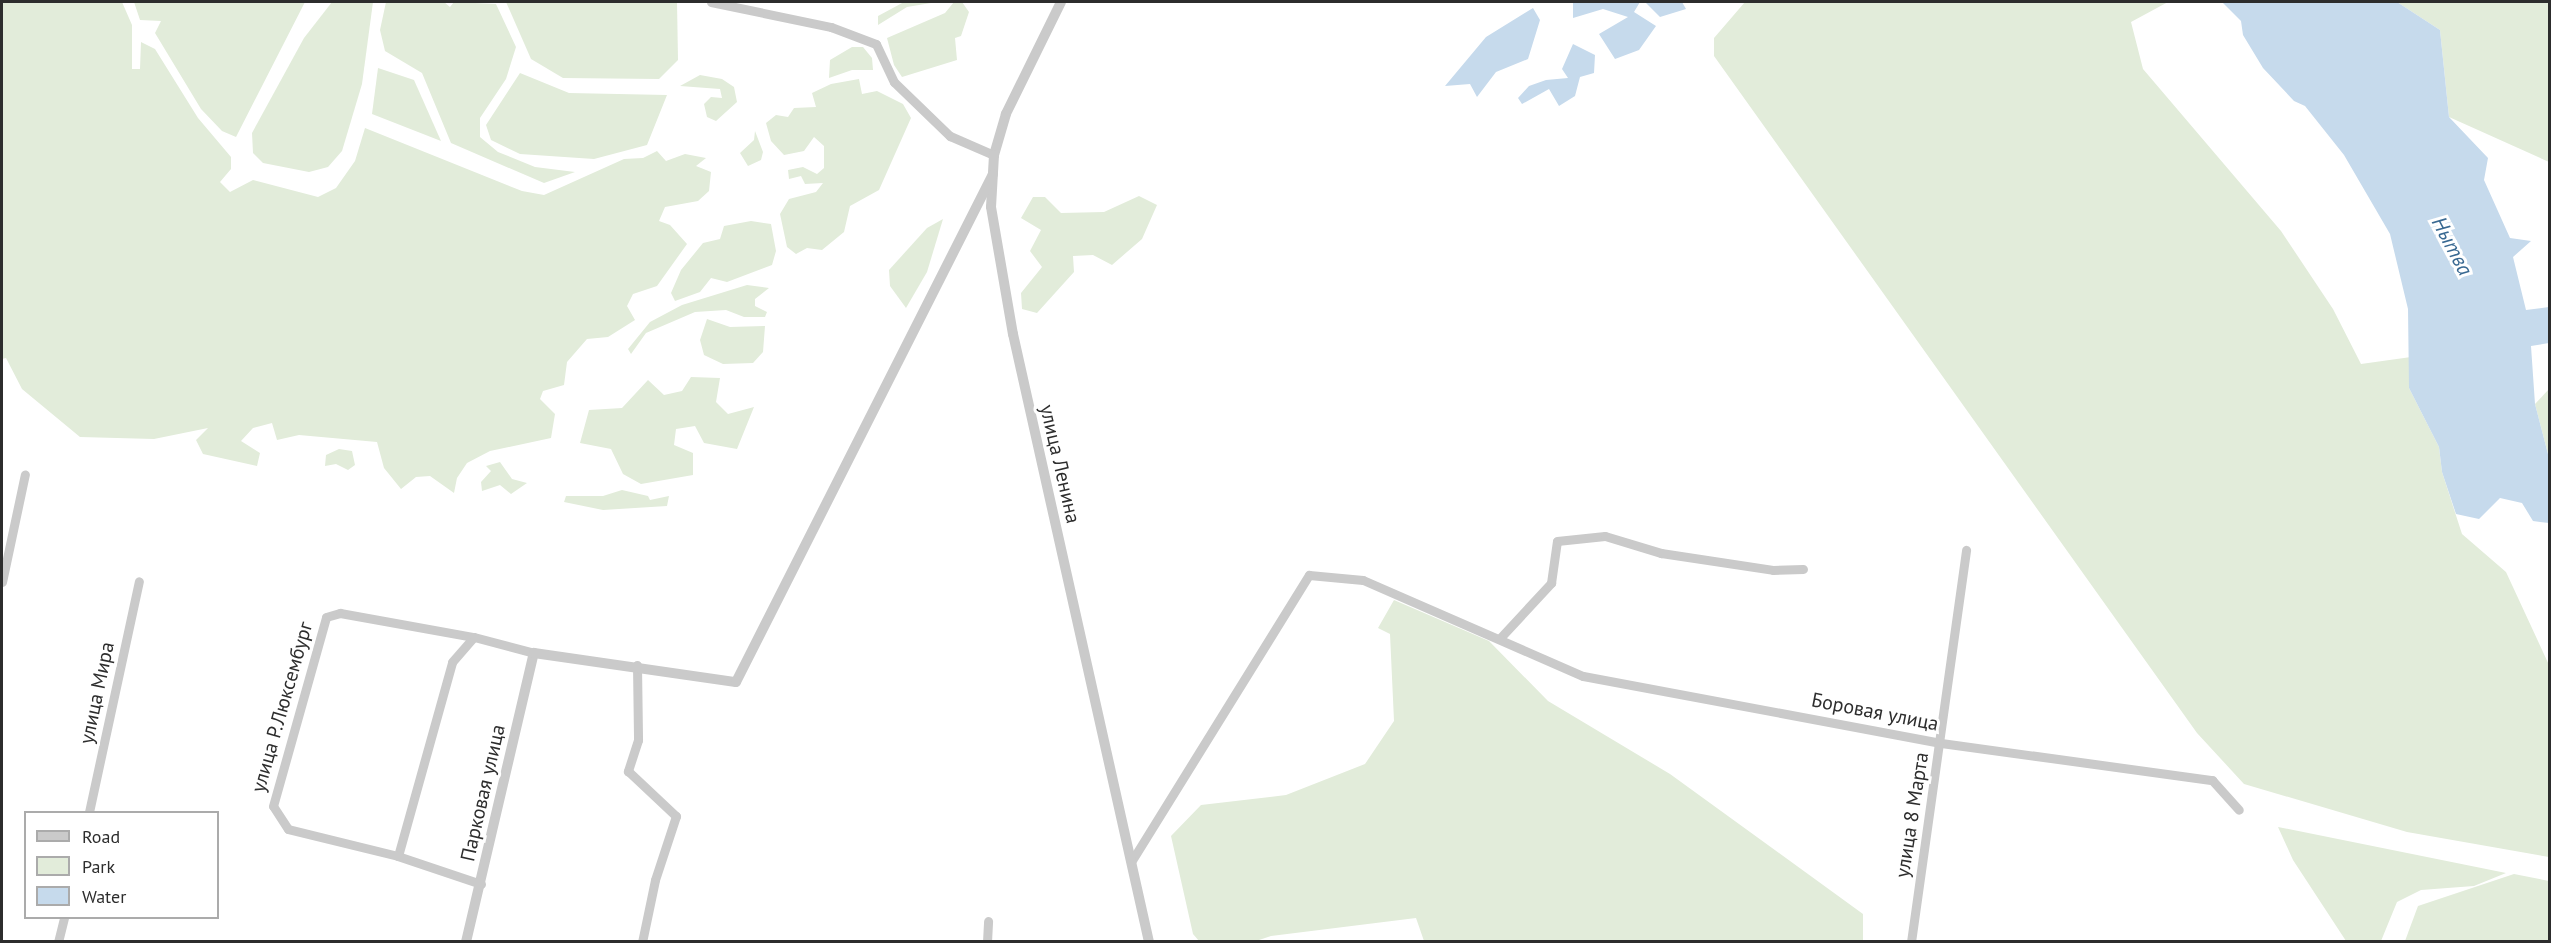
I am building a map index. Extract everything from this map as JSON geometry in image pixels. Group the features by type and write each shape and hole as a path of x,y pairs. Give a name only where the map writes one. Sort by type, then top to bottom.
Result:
{"street":[{"path":"711,2 831,27 876,44 894,82 950,136 994,155"},
{"name":"улица Ленина","path":"1061,2 1006,114 994,155 992,207 1013,334 1149,942"},
{"path":"481,884 398,856 452,662 474,637 534,653 637,665 736,682 993,174"},
{"path":"2,582 25,474"},
{"path":"1501,637 1551,583 1557,541 1605,536 1661,554 1773,570 1803,569"},
{"name":"улица 8 Марта","path":"1911,942 1941,743 1966,550"},
{"name":"Боровая улица","path":"1131,862 1309,575 1363,580 1440,615 1501,637 1583,676 1941,743 2212,780 2240,810"},
{"name":"улица Мира","path":"89,811 139,581"},
{"name":"улица Р.Люксембург","path":"398,856 288,828 273,807 326,617 340,613 474,637"},
{"name":"Парковая улица","path":"466,942 534,653"},
{"path":"637,665 638,740 628,771 676,816 655,880 642,942"},
{"path":"58,942 64,919"},
{"path":"987,942 988,921"}],"green space":[{"path":"2,2 122,2 132,25 132,69 140,69 141,42 155,49 198,118 231,157 231,169 220,182 230,192 253,180 318,197 336,188 355,161 365,128 522,191 544,195 624,159 643,158 657,151 666,161 685,154 706,158 696,166 711,172 709,191 698,201 665,207 659,221 670,225 687,244 657,286 633,294 627,306 635,320 608,337 587,339 567,362 564,385 543,391 540,399 555,414 551,438 490,451 467,463 457,478 454,493 430,476 416,477 401,489 384,468 377,442 299,435 277,440 272,423 253,428 241,441 260,453 257,466 203,454 196,440 208,428 154,439 80,437 22,389 6,358 2,359"},
{"path":"134,2 305,2 236,137 222,131 201,109 155,33 161,21 140,20"},
{"path":"332,2 373,2 362,84 342,151 328,167 309,172 263,163 253,153 252,133 304,38"},
{"path":"386,2 444,2 450,7 454,2 496,4 516,47 506,79 480,118 480,137 498,152 535,167 575,172 544,183 451,143 422,73 385,51 380,30"},
{"path":"506,2 677,2 678,60 659,79 563,78 531,59"},
{"path":"904,2 937,2 907,7 878,25 878,16"},
{"path":"954,2 962,2 969,12 961,36 955,38 957,60 902,77 894,65 887,38 945,13"},
{"path":"1745,2 2168,2 2131,22 2143,69 2281,231 2333,309 2361,364 2411,357 2409,388 2439,447 2442,472 2462,534 2506,572 2549,665 2549,857 2407,832 2244,784 2197,733 1714,56 1714,38"},
{"path":"2397,2 2549,2 2549,162 2449,117 2440,30"},
{"path":"852,47 863,47 872,58 873,70 852,70 829,78 830,60"},
{"path":"378,68 414,80 441,141 372,114"},
{"path":"520,73 569,93 667,95 647,145 594,159 520,154 491,140 486,125"},
{"path":"700,75 722,79 734,87 737,102 716,121 707,117 704,104 711,97 722,98 720,89 680,86"},
{"path":"859,79 862,94 877,91 903,104 911,118 879,190 850,206 844,232 822,250 807,248 796,254 787,247 780,214 789,199 816,192 823,183 805,184 801,176 789,179 788,170 803,167 817,174 824,168 824,146 814,137 804,151 784,155 771,141 766,123 776,115 788,117 794,108 816,107 812,93 831,84"},
{"path":"755,131 763,152 761,160 748,166 740,153 754,140"},
{"path":"1139,196 1157,205 1142,239 1112,265 1093,255 1073,256 1074,272 1037,313 1022,309 1021,293 1042,267 1030,251 1041,230 1021,218 1033,197 1045,197 1061,213 1104,212"},
{"path":"943,219 927,272 906,308 890,286 889,270 927,228"},
{"path":"751,221 771,224 776,251 772,265 727,282 711,278 700,292 675,301 671,293 681,270 703,243 720,239 724,226"},
{"path":"747,285 769,288 755,299 755,306 767,312 765,317 744,317 726,310 695,312 646,333 631,354 628,349 650,322 682,305"},
{"path":"707,319 730,327 765,326 763,352 753,363 723,364 704,355 700,340"},
{"path":"691,377 720,378 716,402 728,414 754,407 737,449 704,443 695,426 676,429 674,445 693,453 693,475 641,484 623,474 611,449 580,443 589,410 622,408 648,380 664,395 682,391"},
{"path":"2549,389 2549,458 2535,404"},
{"path":"339,449 352,451 355,465 348,470 336,464 325,466 326,455"},
{"path":"500,462 512,479 527,483 511,494 500,485 482,491 481,482 491,471 486,466"},
{"path":"622,490 648,496 650,500 669,496 667,506 603,510 564,502 566,496 603,496"},
{"path":"1394,600 1489,641 1548,701 1670,774 1863,914 1863,941 1424,941 1416,918 1271,936 1256,941 1199,941 1193,934 1171,836 1201,805 1286,795 1365,764 1394,721 1390,634 1378,628"},
{"path":"2278,827 2506,873 2474,886 2421,890 2397,902 2381,941 2346,941 2293,860"},
{"path":"2514,874 2549,881 2549,941 2405,941 2418,906"}],"water":[{"path":"1573,2 1640,2 1634,12 1656,26 1639,50 1615,59 1599,34 1628,17 1603,9 1573,18"},
{"path":"1645,2 1682,2 1686,9 1660,17"},
{"name":"Нытва","path":"2222,2 2397,2 2440,30 2449,117 2488,158 2484,180 2510,238 2531,241 2513,257 2526,310 2549,307 2549,343 2531,346 2535,404 2549,458 2549,523 2533,521 2522,503 2500,498 2479,519 2456,514 2442,472 2439,447 2409,388 2408,309 2390,234 2344,155 2305,106 2294,101 2263,68 2243,35 2241,21"},
{"path":"1533,8 1540,20 1528,59 1496,72 1477,97 1470,84 1445,86 1486,37"},
{"path":"1573,44 1595,55 1594,73 1580,77 1575,96 1559,106 1549,89 1522,104 1518,98 1529,86 1546,80 1568,78 1562,69"}]}
